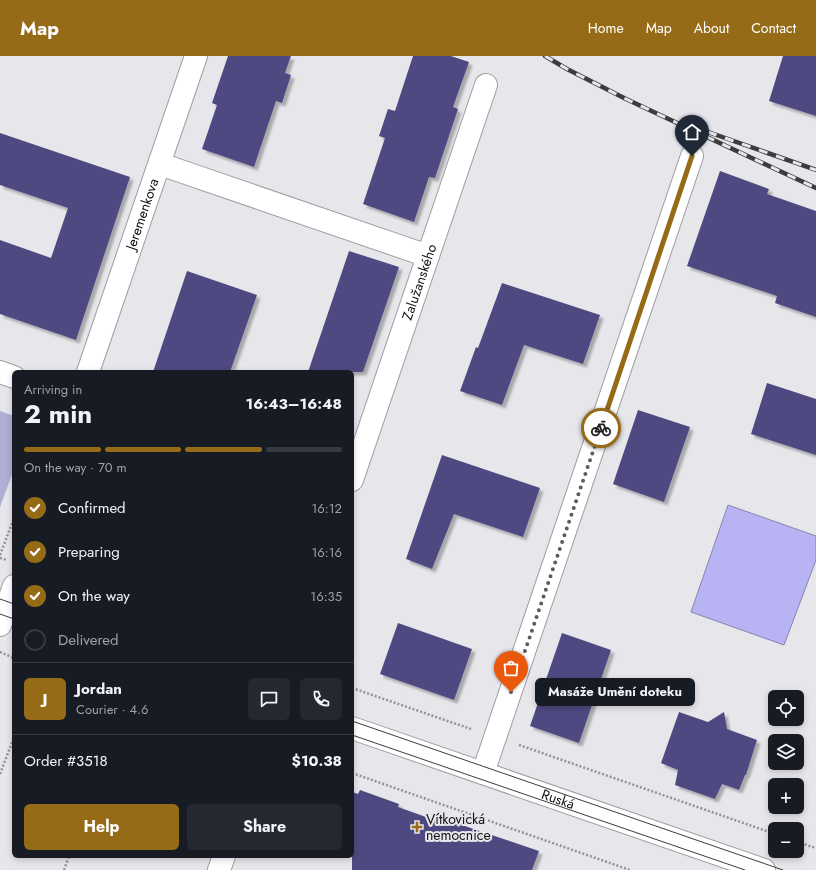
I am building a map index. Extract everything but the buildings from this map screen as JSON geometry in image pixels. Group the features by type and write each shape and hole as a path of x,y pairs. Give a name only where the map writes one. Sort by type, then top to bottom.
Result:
{"street":[{"name":"Jeremenkova","path":"89,370 196,56"},
{"name":"Zalužanského","path":"354,474 486,85"},
{"path":"483,773 692,156"},
{"path":"160,164 428,256"},
{"path":"0,372 12,376"},
{"path":"5,612 12,592"},
{"name":"Ruská","path":"354,729 764,870"},
{"path":"219,870 223,858"}],"path":[{"path":"0,555 12,523"},
{"path":"0,652 12,657"},
{"path":"354,689 768,832"},
{"path":"0,774 12,741"},
{"path":"354,775 630,870"},
{"path":"804,844 816,848"},
{"path":"64,870 68,858"}],"shaded area":[{"path":"0,411 12,415 12,474 0,507"},
{"path":"728,505 816,536 816,560 784,645 691,612"}],"tram line":[{"path":"0,599 12,603"},
{"path":"0,614 12,618"},
{"path":"354,722 783,870"},
{"path":"354,736 745,870"}],"railway":[{"path":"545,56 626,99 816,188"},
{"path":"708,132 816,170"}],"way so far":[{"path":"511,692 601,428"}],"place":[{"name":"Masáže Umění doteku","path":"511,692"},
{"name":"Vítkovická nemocnice","path":"417,827"}],"route":[{"path":"601,428 692,156"}]}
